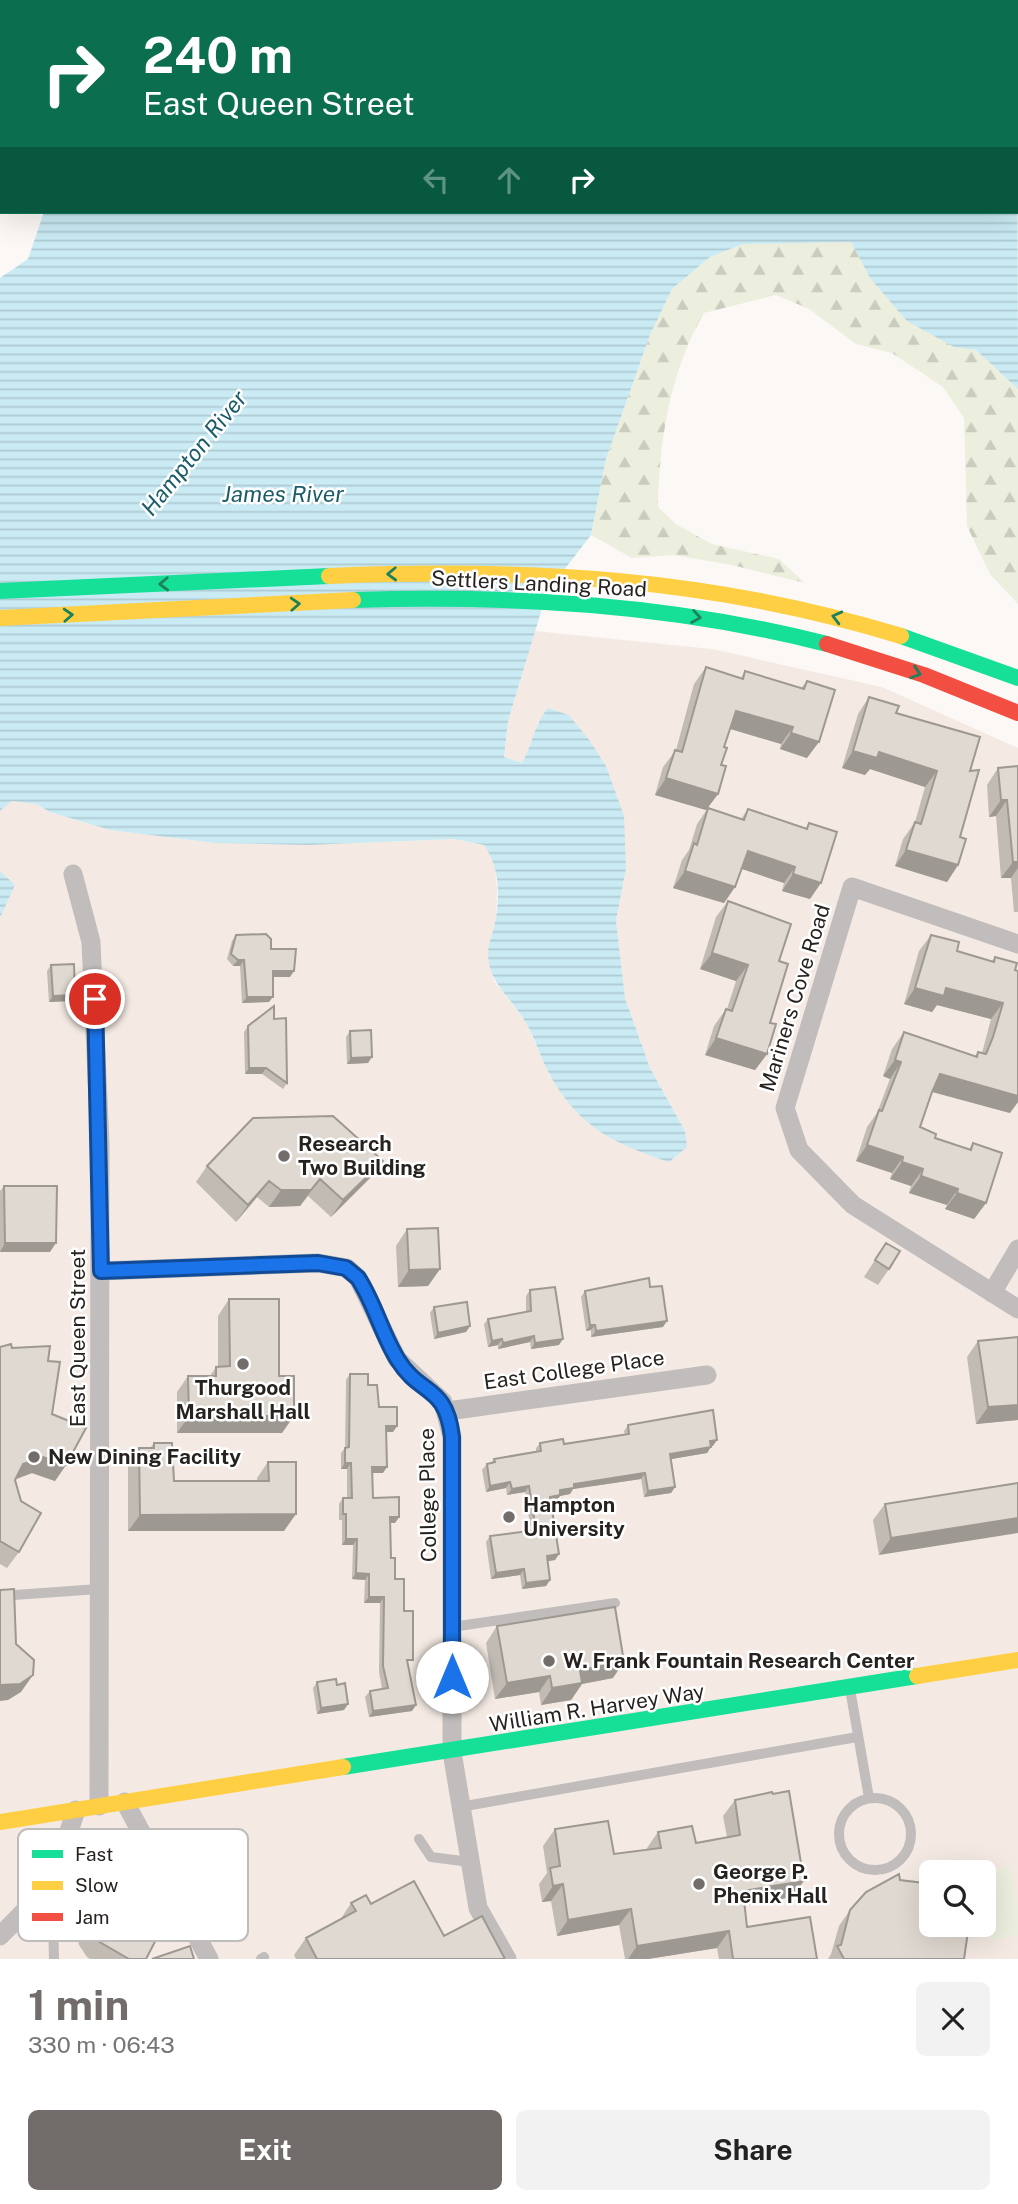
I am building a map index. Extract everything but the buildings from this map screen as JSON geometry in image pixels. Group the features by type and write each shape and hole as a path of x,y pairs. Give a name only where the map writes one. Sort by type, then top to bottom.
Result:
{"main road":[{"name":"Settlers Landing Road","path":"0,591 450,572 522,572 631,581 736,594 830,615 908,638 1018,678"},
{"name":"Settlers Landing Road","path":"0,618 419,599 490,598 629,606 803,639 938,680 1018,713"},
{"name":"William R. Harvey Way","path":"0,1822 1018,1660"}],"street":[{"name":"East Queen Street","path":"73,874 86,913 94,974 101,1271 99,1806"},
{"name":"Mariners Cove Road","path":"1018,944 852,887 785,1108 799,1150 853,1205 1018,1309"},
{"path":"992,1293 1018,1249"},
{"name":"College Place","path":"101,1271 318,1263 346,1268 366,1291 397,1359 409,1373 437,1395 447,1411 452,1437 452,1752 478,1908 507,1959"},
{"name":"East College Place","path":"447,1411 707,1375"},
{"path":"125,1802 139,1829"},
{"path":"70,1829 76,1810"},
{"path":"0,1936 18,1918"},
{"path":"199,1941 209,1959"}],"lane":[{"path":"0,1596 99,1589"},
{"path":"452,1627 615,1603"},
{"path":"850,1688 869,1798"},
{"path":"460,1807 857,1737"},
{"path":"869,1798 891,1801 907,1816 911,1826 909,1848 896,1864 886,1869 866,1870 856,1866 841,1850 838,1839 842,1817 858,1801 869,1798"},
{"path":"419,1839 431,1857 470,1862"},
{"path":"54,1941 54,1959"}],"shaded area":[{"name":"Hampton University","path":"535,631 712,649 882,687 1018,748 1018,1959 0,1959 0,918 15,885 0,871 0,811 10,801 36,804 50,812 110,830 215,843 309,845 454,839 484,845 494,859 497,889 496,921 488,953 494,981 526,1022 550,1077 685,1131 650,1068 625,998 616,920 626,869 606,766 569,715 538,721 533,744 522,763 504,757 508,721"}],"green space":[{"path":"851,242 870,278 954,347 976,350 1018,389 1018,604 990,574 967,526 964,418 943,387 892,353 856,344 809,309 776,295 704,313 683,358 669,407 661,457 658,507 677,525 712,544 779,559 805,583 732,565 673,555 632,558 591,535 606,459 650,335 672,289 710,257 743,244"},
{"path":"1010,1866 1018,1909 1018,1935 992,1940 991,1937 996,1937 996,1869"}],"water":[{"name":"James River","path":"43,214 1018,214 1018,389 976,350 954,347 907,321 870,278 851,242 743,244 710,257 672,289 650,335 606,459 591,535 547,592 508,721 504,757 522,763 548,708 569,715 606,766 624,816 626,869 616,920 625,998 650,1068 685,1131 687,1147 669,1162 616,1141 587,1122 562,1095 551,1077 526,1023 497,983 489,965 488,950 495,923 498,893 496,872 484,845 454,839 309,845 215,843 110,830 50,812 36,804 11,801 0,811 0,278 28,259"},
{"path":"0,871 15,885 0,918"}],"traffic: fast":[{"path":"0,591 329,576"},
{"path":"353,600 472,599 591,605 709,620 827,644"},
{"path":"901,636 1018,678"},
{"path":"343,1767 917,1676"}],"traffic: slow":[{"path":"329,576 476,574 618,581 759,601 830,616 901,636"},
{"path":"0,618 353,600"},
{"path":"917,1676 1018,1660"},
{"path":"0,1822 343,1767"}],"traffic: jam":[{"path":"827,644 924,675 1018,713"}],"place":[{"name":"Research Two Building","path":"284,1156"},
{"name":"Thurgood Marshall Hall","path":"243,1364"},
{"name":"New Dining Facility","path":"34,1457"},
{"name":"Hampton University","path":"509,1517"},
{"name":"W. Frank Fountain Research Center","path":"549,1661"},
{"name":"George P. Phenix Hall","path":"699,1884"}],"route":[{"path":"95,999 101,1271 318,1263 346,1268 358,1278 397,1359 409,1373 437,1395 447,1411 452,1437 452,1677"}],"water label":[{"name":"Hampton River","path":"194,453"}]}
